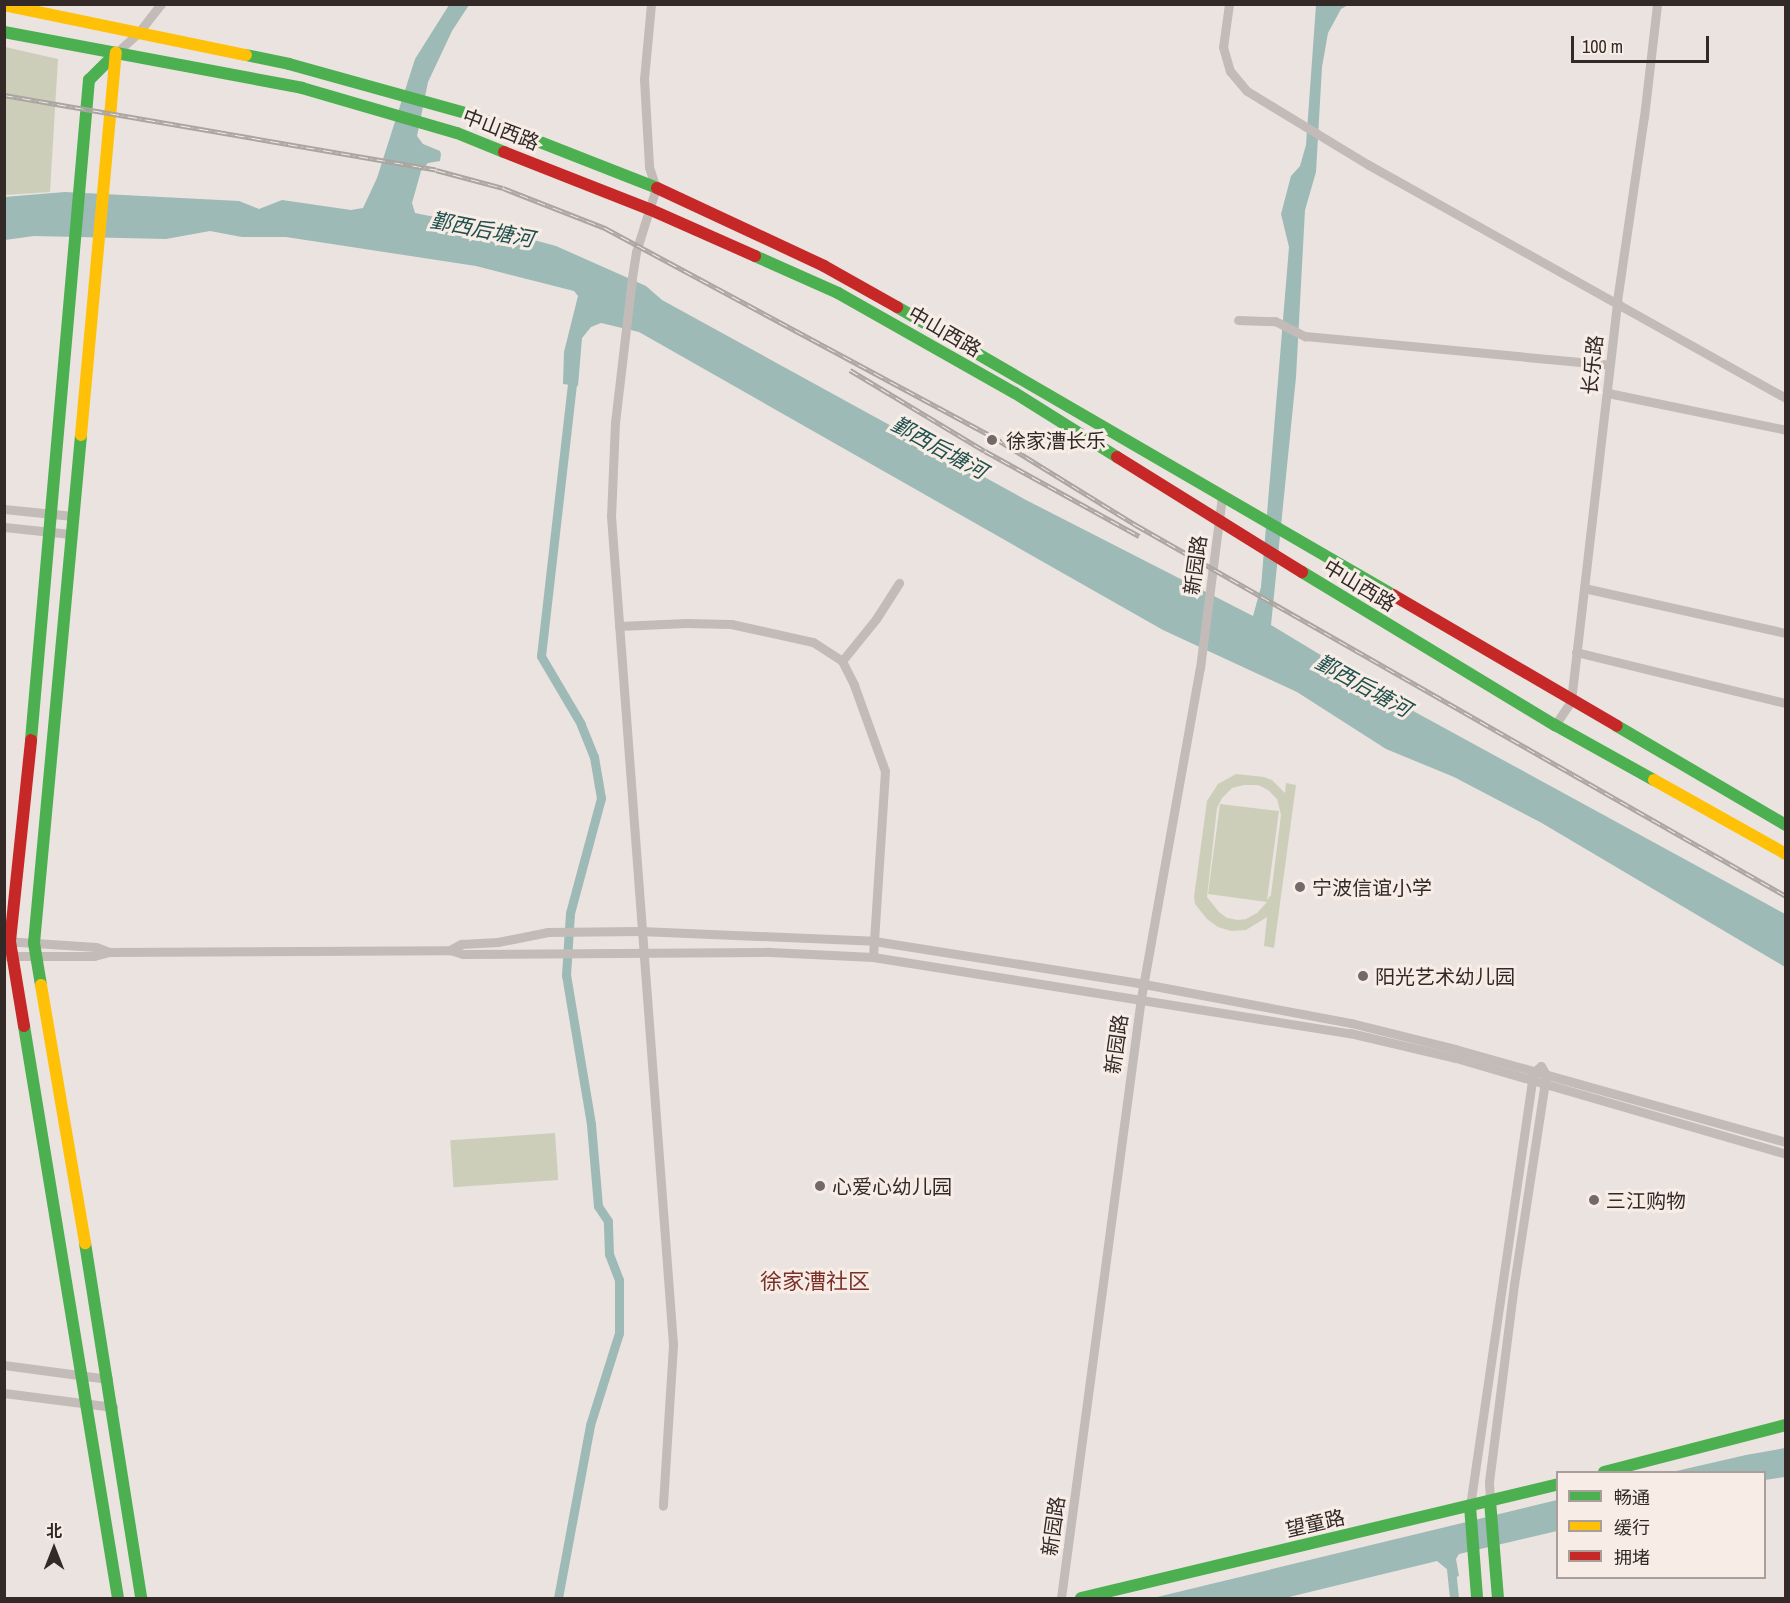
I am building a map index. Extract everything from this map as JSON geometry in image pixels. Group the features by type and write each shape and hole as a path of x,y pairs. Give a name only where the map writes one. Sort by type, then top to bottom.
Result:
{"main road":[{"name":"中山西路","path":"4,5 289,64 466,112 656,188 824,266 1105,426 1254,516 1785,825"},
{"name":"中山西路","path":"4,32 302,88 457,133 649,209 838,293 1015,393 1219,522 1555,725 1785,854"},
{"path":"116,53 89,80 24,818 7,941 88,1405 118,1599"},
{"path":"116,53 34,943 113,1407 141,1599"},
{"path":"1612,1471 1785,1425"},
{"name":"望童路","path":"1081,1599 1556,1484"},
{"path":"1490,1501 1498,1599"},
{"path":"1470,1506 1477,1599"}],"street":[{"path":"116,53 139,32 161,4"},
{"path":"651,4 644,79 649,167 656,188 636,252 632,278 615,422 611,516 641,951 673,1344 663,1506"},
{"path":"1229,4 1223,47 1230,71 1247,91 1331,142 1617,301 1785,398"},
{"name":"长乐路","path":"1555,725 1571,701 1617,301 1644,117 1657,4"},
{"path":"1238,320 1275,321 1305,336 1611,365"},
{"path":"1608,393 1785,430"},
{"name":"新园路","path":"1061,1599 1141,998 1200,668 1222,497"},
{"path":"4,509 73,516"},
{"path":"4,527 71,534"},
{"path":"842,661 876,619 899,583"},
{"path":"1584,588 1785,633"},
{"path":"619,626 686,623 731,624 813,642 842,661 854,685 885,771 873,957"},
{"path":"1576,652 1785,703"},
{"path":"450,950 461,944 498,942 548,932 588,931 640,931 874,941 1144,984 1351,1023 1533,1077"},
{"path":"7,941 96,947 109,952"},
{"path":"8,956 94,956 109,952 450,950 463,954 641,951 770,952 873,957 1350,1033 1545,1080 1785,1142"},
{"path":"1470,1506 1533,1077"},
{"path":"1545,1080 1785,1154"},
{"path":"1490,1501 1489,1482 1514,1284 1545,1080"},
{"path":"4,1365 108,1379"},
{"path":"4,1393 113,1407"}],"green space":[{"path":"5,47 58,59 50,192 5,195"},
{"path":"1236,774 1272,780 1285,793 1286,783 1296,785 1274,948 1264,946 1267,917 1246,930 1231,931 1218,927 1207,919 1195,904 1194,897 1207,801 1218,784","holes":["1258,785 1268,790 1277,799 1281,815 1271,895 1267,900 1279,811 1220,804 1208,894 1267,902 1257,913 1246,919 1227,918 1207,897 1217,808 1222,798 1232,788"]},
{"path":"555,1133 558,1180 454,1187 450,1140"}],"water":[{"name":"鄞西后塘河","path":"449,5 469,5 452,31 428,82 417,136 423,144 440,151 441,154 440,161 428,163 421,171 412,203 415,213 493,229 556,246 646,286 662,300 1026,500 1253,616 1261,587 1289,247 1281,214 1291,176 1300,166 1306,145 1316,5 1348,5 1341,9 1328,33 1322,67 1316,172 1305,210 1296,377 1271,625 1415,712 1785,914 1785,967 1540,822 1454,777 1386,749 1297,692 1163,630 639,332 601,323 591,327 582,338 578,386 563,384 564,352 578,296 574,291 476,266 286,237 242,237 210,231 166,239 34,236 5,240 4,197 65,192 239,201 259,209 282,200 351,210 363,208 377,178 415,59"},
{"path":"1785,1448 1785,1477 1766,1480 1766,1471 1676,1471"},
{"path":"1556,1500 1556,1531 1459,1554 1456,1559 1459,1576 1448,1580 1448,1570 1437,1561 1285,1598 1153,1598"}],"waterway":[{"path":"558,1598 590,1425 619,1333 619,1280 609,1254 608,1221 598,1206 591,1124 566,975 570,913 601,798 594,757 581,724 541,656 573,373"},
{"path":"1451,1569 1454,1598"}],"railway":[{"path":"4,95 436,170 503,188 605,228 995,438 1136,525 1786,896"},
{"path":"850,370 985,451 1139,536"}],"traffic: fast":[{"path":"4,32 302,88 457,133 504,152"},
{"path":"31,740 89,80 116,53"},
{"path":"246,55 289,64 466,113 657,188"},
{"path":"755,256 838,293 1015,393 1117,457"},
{"path":"897,307 1393,595"},
{"path":"41,985 34,943 81,435"},
{"path":"1302,572 1555,725 1654,780"},
{"path":"1617,726 1786,825"},
{"path":"24,1026 118,1598"},
{"path":"85,1243 141,1598"},
{"path":"1608,1471 1786,1425"},
{"path":"1081,1598 1556,1484"},
{"path":"1490,1501 1498,1598"},
{"path":"1470,1506 1477,1598"}],"traffic: slow":[{"path":"4,5 246,55"},
{"path":"81,435 116,53"},
{"path":"1654,780 1786,854"},
{"path":"41,985 85,1243"}],"traffic: jam":[{"path":"504,152 649,209 755,256"},
{"path":"657,188 824,266 897,307"},
{"path":"1117,457 1302,572"},
{"path":"1393,595 1617,726"},
{"path":"24,1026 10,941 31,740"}],"place":[{"name":"徐家漕长乐","path":"992,440"},
{"name":"宁波信谊小学","path":"1300,887"},
{"name":"阳光艺术幼儿园","path":"1363,976"},
{"name":"心爱心幼儿园","path":"820,1186"},
{"name":"三江购物","path":"1594,1200"}],"district":[{"name":"徐家漕社区","path":"815,1282"}]}
